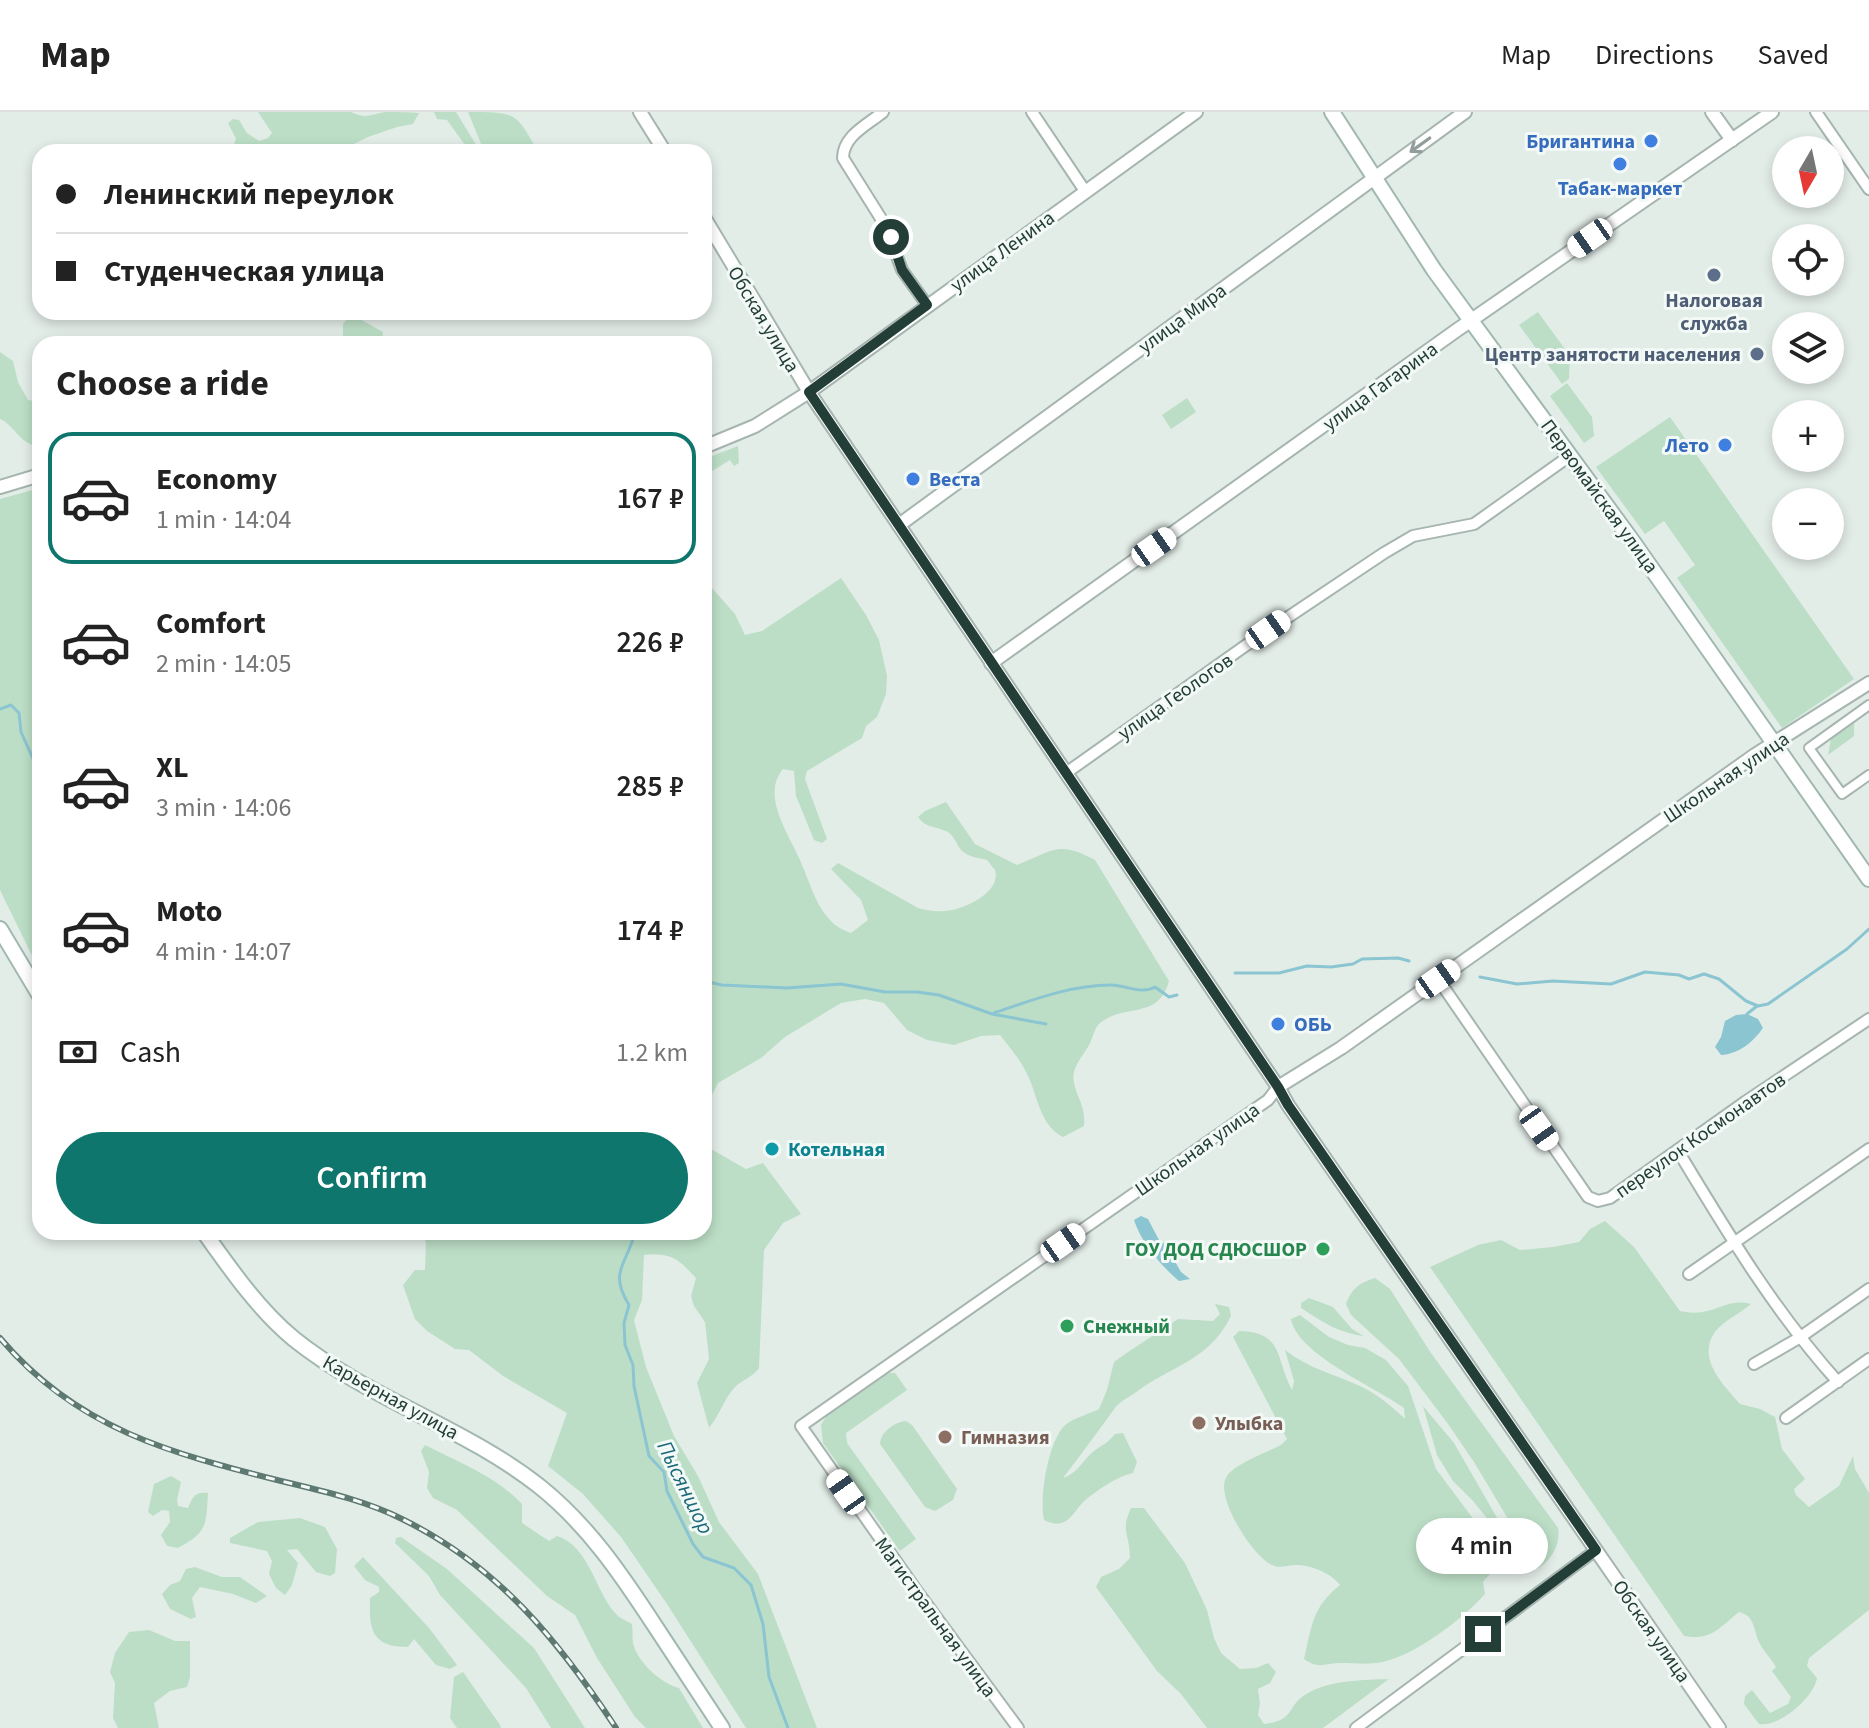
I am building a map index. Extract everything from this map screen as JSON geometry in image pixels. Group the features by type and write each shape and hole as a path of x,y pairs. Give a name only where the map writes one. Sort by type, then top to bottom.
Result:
{"main road":[{"name":"Первомайская улица","path":"1332,112 1410,234 1776,742 1869,879"},
{"path":"0,929 32,983"},
{"name":"Карьерная улица","path":"210,1240 257,1302 295,1339 330,1365 376,1392 498,1457 560,1504 597,1542 722,1728"}],"street":[{"path":"640,112 660,144"},
{"path":"883,112 849,138 843,148 843,158 885,225 902,270 927,305"},
{"path":"1032,112 1085,191"},
{"name":"улица Ленина","path":"712,444 755,426 809,392 1196,112"},
{"name":"улица Мира","path":"899,525 1465,112"},
{"path":"1712,112 1732,140"},
{"name":"улица Гагарина","path":"991,663 1471,320 1772,112"},
{"path":"1816,112 1869,189"},
{"name":"Обская улица","path":"712,230 809,392 991,663 1339,1180 1719,1728"},
{"name":"улица Геологов","path":"1066,773 1256,638 1384,553 1413,536 1474,524 1571,455"},
{"path":"0,487 32,477"},
{"name":"Школьная улица","path":"801,1426 1268,1100 1278,1087 1341,1048 1776,742 1869,683"},
{"path":"1869,705 1809,748 1842,794 1869,775"},
{"name":"переулок Космонавтов","path":"1438,979 1588,1197 1598,1201 1610,1198 1869,1019"},
{"path":"1689,1274 1869,1149"},
{"path":"1678,1151 1735,1244 1799,1338 1838,1382"},
{"path":"1754,1364 1799,1338 1869,1289"},
{"path":"1786,1418 1869,1359"},
{"name":"Магистральная улица","path":"801,1426 1018,1728"},
{"path":"1356,1728 1596,1550"}],"green space":[{"path":"258,112 351,112 364,116 384,112 419,113 413,124 354,144 234,144 236,139 228,123 233,119 239,120 247,133 259,141 272,133"},
{"path":"434,112 456,112 476,144 464,144 447,120 437,119"},
{"path":"468,112 505,114 525,129 533,144 481,144"},
{"path":"1538,312 1570,356 1569,379 1562,384 1519,325"},
{"path":"346,320 361,320 383,332 383,336 343,336 343,324"},
{"path":"0,352 13,361 18,382 28,400 32,401 32,445 0,419"},
{"path":"1567,383 1592,417 1594,436 1584,443 1550,396"},
{"path":"1187,398 1196,412 1171,429 1162,415"},
{"path":"1670,417 1854,679 1782,728 1677,578 1695,565 1664,521 1645,534 1596,467"},
{"path":"738,446 739,463 734,466 730,460 712,471 712,456"},
{"path":"32,490 32,956 0,890 0,499"},
{"path":"841,578 879,640 887,676 886,694 877,717 866,726 862,738 807,771 805,779 827,839 822,843 814,840 796,796 794,771 783,769 775,790 775,802 783,826 818,902 823,912 840,928 851,933 868,920 861,900 831,869 838,863 918,908 937,911 969,904 992,886 996,878 995,870 987,860 965,853 949,833 927,825 918,817 946,802 975,844 1017,865 1064,849 1095,860 1169,981 1158,1001 1110,1017 1095,1030 1078,1062 1073,1079 1083,1110 1084,1126 1063,1137 1050,1126 1026,1072 1000,1035 981,1036 954,1045 927,1040 907,1030 884,1003 865,999 841,1003 785,1037 761,1058 718,1083 712,1095 712,588 735,614 745,635 762,631"},
{"path":"1854,723 1854,736 1828,755 1831,739"},
{"path":"712,1150 746,1169 763,1163 801,1214 783,1223 764,1250 759,1368 734,1388 709,1428 697,1383 709,1359 705,1322 691,1296 696,1278 673,1258 644,1255 642,1300 634,1320 646,1367 674,1436 698,1476 719,1522 758,1574 817,1728 746,1728 621,1537 583,1494 548,1466 567,1413 503,1376 469,1350 455,1349 415,1319 403,1285 415,1270 425,1270 426,1242 712,1240"},
{"path":"1605,1221 1634,1247 1680,1311 1692,1313 1733,1303 1751,1304 1715,1332 1710,1342 1710,1362 1740,1404 1775,1417 1782,1449 1805,1479 1794,1489 1796,1495 1809,1507 1839,1486 1853,1456 1855,1469 1869,1493 1869,1610 1809,1658 1807,1666 1817,1678 1809,1694 1794,1710 1767,1724 1759,1724 1744,1704 1745,1696 1752,1690 1770,1713 1788,1704 1791,1697 1772,1671 1776,1667 1760,1644 1751,1620 1739,1612 1708,1635 1684,1636 1430,1267 1478,1245 1501,1240 1520,1250 1579,1242 1590,1229"},
{"path":"1375,1278 1390,1289 1431,1353 1558,1528 1554,1551 1538,1568 1532,1564 1474,1462 1448,1424 1399,1359 1351,1315 1346,1304 1351,1294 1360,1284"},
{"path":"1309,1298 1333,1307 1352,1329 1364,1336 1339,1330 1301,1308 1301,1303"},
{"path":"1215,1304 1229,1307 1231,1316 1212,1343 1189,1361 1119,1404 1063,1478 1115,1434 1123,1433 1137,1462 1133,1473 1094,1493 1065,1521 1053,1523 1044,1520 1044,1485 1053,1445 1067,1423 1099,1409 1114,1362 1178,1319 1213,1321 1220,1314"},
{"path":"1300,1315 1329,1337 1365,1348 1386,1360 1408,1386 1436,1469 1510,1568 1498,1569 1489,1575 1483,1582 1485,1594 1451,1625 1424,1644 1383,1662 1321,1665 1304,1659 1318,1609 1340,1585 1314,1568 1302,1565 1278,1567 1264,1560 1237,1525 1225,1497 1224,1485 1231,1472 1287,1439 1233,1337 1239,1331 1264,1336 1271,1342 1292,1390 1294,1381 1285,1350 1312,1366 1366,1389 1405,1419 1404,1408 1339,1369 1307,1345 1296,1332 1291,1319"},
{"path":"889,1373 895,1373 907,1390 846,1433 847,1443 916,1539 900,1551 823,1443 821,1425 827,1415"},
{"path":"1423,1406 1454,1443 1523,1563 1453,1481 1437,1455"},
{"path":"906,1421 957,1489 953,1500 935,1511 925,1507 880,1444 889,1428"},
{"path":"425,1445 501,1485 522,1504 522,1523 549,1541 557,1536 577,1549 615,1613 632,1624 633,1643 639,1657 658,1677 679,1688 703,1728 646,1728 635,1717 597,1658 575,1615 547,1596 457,1510 433,1498 427,1488 429,1472 421,1451"},
{"path":"171,1476 181,1482 178,1506 188,1508 195,1496 208,1493 204,1526 195,1537 178,1548 167,1546 161,1535 170,1522 169,1511 162,1510 153,1516 148,1512 154,1484"},
{"path":"1131,1508 1144,1508 1185,1563 1207,1610 1221,1653 1240,1669 1268,1663 1276,1672 1270,1683 1258,1689 1258,1715 1264,1724 1281,1720 1301,1698 1326,1685 1389,1679 1323,1728 1207,1728 1181,1694 1157,1671 1096,1587 1101,1577 1119,1569 1130,1558 1126,1528"},
{"path":"300,1518 325,1527 337,1549 335,1573 330,1576 316,1572 297,1549 287,1550 298,1563 292,1585 285,1595 276,1588 269,1574 272,1561 267,1551 230,1543 230,1538 258,1522"},
{"path":"401,1537 447,1569 534,1648 585,1728 551,1728 526,1688 440,1595 429,1576 395,1543 396,1538"},
{"path":"363,1557 429,1628 457,1665 450,1669 436,1665 414,1639 408,1647 379,1640 372,1627 370,1598 379,1592 379,1587 365,1580 354,1566"},
{"path":"195,1567 222,1577 240,1577 267,1596 256,1603 200,1587 192,1598 196,1617 191,1619 170,1609 162,1594 170,1585 180,1581 186,1569"},
{"path":"149,1630 175,1641 190,1641 187,1687 170,1691 154,1703 159,1728 118,1728 113,1718 115,1683 110,1672 115,1653 129,1632"},
{"path":"463,1672 501,1728 457,1728 450,1718 454,1677"}],"water":[{"path":"1747,1014 1758,1019 1763,1028 1745,1046 1721,1055 1715,1047 1725,1021"},
{"path":"1141,1216 1148,1219 1181,1272 1190,1279 1179,1281 1152,1253 1134,1220"}],"waterway":[{"name":"Пысяншор","path":"0,709 11,705 19,713 21,732 32,756"},
{"path":"1480,977 1517,984 1553,981 1611,984 1645,972 1689,979 1704,974 1719,979 1746,1001 1758,1006 1768,1004 1847,949 1869,929"},
{"path":"1235,973 1279,973 1307,966 1353,964 1362,959 1398,958 1409,961"},
{"path":"712,983 787,988 841,984 885,992 917,992 939,995 992,1014 1046,1024"},
{"path":"994,1013 1052,994 1096,986 1117,985 1144,990 1155,987 1169,997 1177,995"},
{"path":"1747,1014 1757,1006"},
{"name":"Пысяншор","path":"633,1240 621,1268 620,1284 629,1305 624,1323 625,1345 633,1365 634,1386 649,1456 664,1472 667,1491 693,1544 703,1557 734,1568 751,1585 763,1624 769,1677 788,1728"}],"railway":[{"path":"0,1338 61,1395 93,1416 128,1433 201,1460 358,1501 388,1512 436,1538 468,1559 523,1608 572,1665 616,1728"}],"place":[{"name":"Бригантина","path":"1651,141"},
{"name":"Табак-маркет","path":"1620,164"},
{"name":"Налоговая служба","path":"1714,275"},
{"name":"Центр занятости населения","path":"1757,354"},
{"name":"Лето","path":"1725,445"},
{"name":"Веста","path":"913,479"},
{"name":"ОБЬ","path":"1278,1024"},
{"name":"Котельная","path":"772,1149"},
{"name":"ГОУ ДОД СДЮСШОР","path":"1323,1249"},
{"name":"Снежный","path":"1067,1326"},
{"name":"Улыбка","path":"1199,1423"},
{"name":"Гимназия","path":"945,1437"}],"route":[{"path":"891,237 902,270 927,305 809,392 1288,1105 1596,1550 1483,1634"}]}
